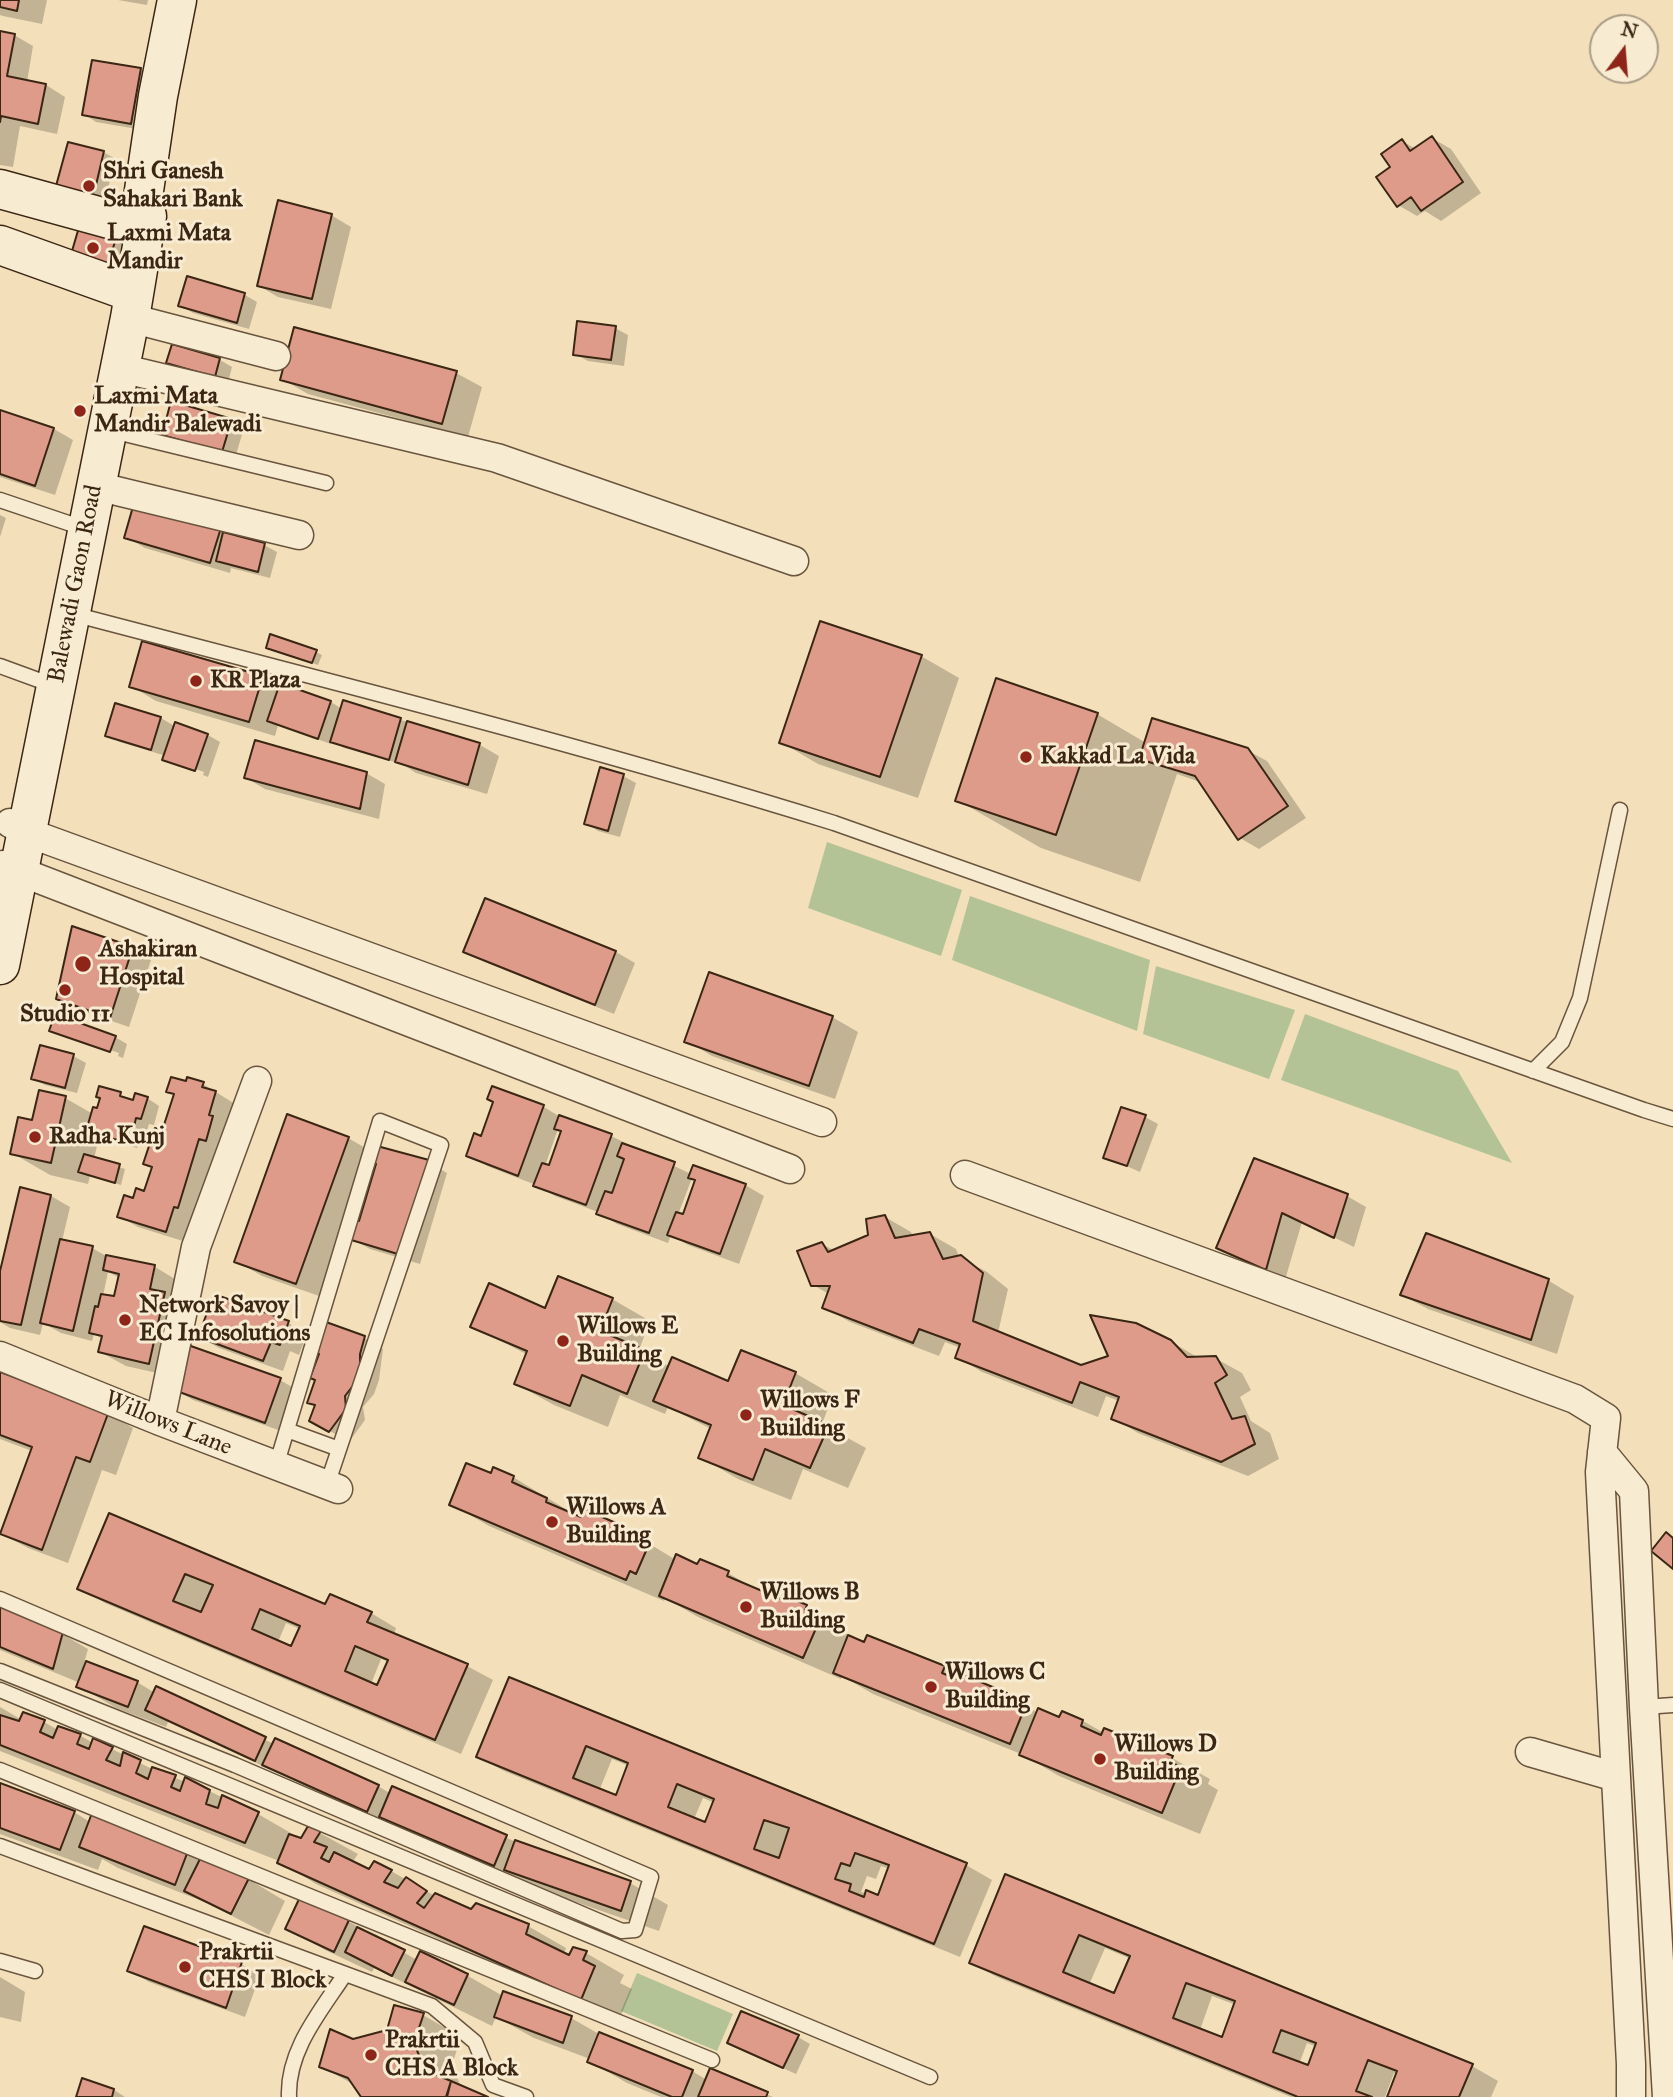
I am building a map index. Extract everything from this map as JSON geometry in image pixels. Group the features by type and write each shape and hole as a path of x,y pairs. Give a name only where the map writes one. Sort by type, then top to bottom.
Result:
{"main road":[{"name":"Balewadi Gaon Road","path":"12,824 96,486 120,368 158,96 177,0"},
{"path":"128,300 2,245 10,191 139,219"},
{"name":"Balewadi Gaon Road","path":"0,965 12,824 41,681 64,612 77,526 128,300"}],"street":[{"path":"128,300 276,356"},
{"path":"120,368 471,450 794,561"},
{"path":"96,486 299,535"},
{"path":"12,824 822,1122"},
{"path":"7,868 790,1169"},
{"path":"160,1421 196,1247 257,1081"},
{"path":"965,1175 1575,1399 1606,1418 1600,1472 1631,2097"},
{"name":"Willows Lane","path":"0,1356 332,1487"},
{"path":"1602,1452 1634,1491 1644,1707 1669,2067 1667,2097"},
{"path":"1530,1752 1616,1777"}],"lane":[{"path":"107,430 326,483"},
{"path":"0,500 77,526"},
{"path":"64,612 360,689 811,816 1673,1119"},
{"path":"0,666 41,681"},
{"path":"1533,1071 1562,1042 1580,998 1620,810"},
{"path":"276,1466 380,1121 441,1145 339,1449 332,1487"},
{"path":"287,1430 339,1449"},
{"path":"0,1599 651,1877 635,1930 622,1931 235,1765 0,1671"},
{"path":"0,1690 930,2077"},
{"path":"1644,1707 1673,1704"},
{"path":"0,1770 712,2060"},
{"path":"0,1846 432,2006 475,2042 493,2085 526,2097"},
{"path":"0,1961 35,1971"},
{"path":"289,2097 288,2082 292,2063 308,2031 345,1974"}],"green space":[{"path":"827,842 962,890 941,956 808,908"},
{"path":"970,896 1150,960 1137,1031 952,960"},
{"path":"1156,966 1295,1010 1269,1079 1143,1034"},
{"path":"1305,1014 1458,1071 1512,1163 1281,1080"},
{"path":"637,1973 733,2014 717,2051 621,2011"}],"building":[{"path":"0,0 19,0 17,11 0,7"},
{"path":"0,31 15,34 7,76 46,84 38,124 1,116 0,122"},
{"path":"92,60 141,68 131,124 82,115"},
{"path":"1432,136 1463,182 1421,211 1411,197 1397,207 1376,177 1390,167 1381,154 1402,139 1410,151"},
{"path":"68,142 104,151 96,185 93,192 87,195 56,186"},
{"path":"278,200 332,214 312,299 257,286"},
{"name":"Laxmi Mata Mandir","path":"79,227 116,238 107,269 70,258"},
{"path":"187,276 245,293 237,323 178,306"},
{"path":"577,321 616,326 611,360 573,355"},
{"path":"294,327 457,371 442,424 280,380"},
{"path":"172,344 220,358 215,377 166,363"},
{"path":"171,401 232,419 222,452 162,435"},
{"path":"0,410 54,428 35,486 0,474"},
{"path":"134,503 221,528 210,563 124,538"},
{"path":"223,532 265,543 258,572 216,561"},
{"path":"820,621 922,655 880,777 779,743"},
{"path":"270,634 317,650 312,663 266,648"},
{"name":"KR Plaza","path":"142,641 263,676 249,722 129,687"},
{"name":"Kakkad La Vida","path":"996,678 1098,713 1056,835 955,801"},
{"path":"280,683 331,701 318,739 267,721"},
{"path":"343,700 401,718 389,760 330,742"},
{"path":"115,703 161,717 151,750 105,736"},
{"path":"1152,718 1248,748 1288,806 1238,840 1195,776 1139,759"},
{"path":"407,721 480,743 468,785 395,762"},
{"path":"175,722 208,734 195,771 162,760"},
{"path":"255,740 367,772 360,809 244,778"},
{"path":"600,767 624,774 608,831 584,824"},
{"path":"485,898 616,951 595,1005 463,952"},
{"path":"72,926 133,947 110,1018 56,999"},
{"path":"709,972 833,1016 809,1086 684,1042"},
{"path":"55,1014 116,1036 110,1052 49,1031"},
{"path":"40,1045 74,1054 65,1088 31,1079"},
{"path":"171,1077 186,1081 187,1077 204,1082 202,1087 216,1091 209,1115 213,1116 206,1141 199,1139 178,1208 174,1207 166,1232 117,1217 124,1195 133,1198 136,1188 144,1191 152,1167 143,1164 155,1128 162,1131 174,1094 166,1092"},
{"path":"99,1086 121,1092 120,1096 133,1100 135,1093 148,1097 141,1119 136,1118 133,1131 128,1130 124,1142 86,1131 93,1107 97,1108 100,1098 96,1097"},
{"path":"492,1086 544,1105 518,1176 466,1156 474,1133 481,1136 493,1102 487,1099"},
{"name":"Radha Kunj","path":"39,1090 66,1096 51,1163 10,1154 18,1117 32,1120"},
{"path":"1121,1107 1146,1115 1127,1166 1103,1158"},
{"path":"287,1114 349,1137 296,1284 234,1262"},
{"path":"559,1115 612,1134 586,1205 533,1186 542,1163 549,1165 561,1131 554,1129"},
{"path":"622,1143 675,1162 649,1233 596,1214 605,1191 612,1193 624,1159 617,1156"},
{"path":"377,1146 429,1160 401,1255 348,1239 354,1220 359,1221 376,1164 372,1163"},
{"path":"84,1154 120,1164 115,1183 78,1172"},
{"path":"1254,1158 1348,1194 1334,1238 1282,1213 1266,1270 1216,1248"},
{"path":"693,1165 746,1184 720,1254 667,1235 676,1212 683,1214 695,1180 688,1178"},
{"path":"20,1187 51,1195 21,1325 0,1321 0,1271"},
{"path":"885,1215 895,1238 930,1232 943,1259 961,1255 983,1273 973,1321 1081,1365 1108,1356 1090,1315 1136,1323 1171,1340 1187,1357 1216,1356 1227,1375 1215,1383 1232,1419 1245,1416 1255,1444 1221,1462 1111,1419 1119,1397 1080,1382 1072,1403 955,1358 960,1344 919,1329 913,1343 822,1308 830,1286 811,1286 797,1251 822,1242 828,1252 868,1235 866,1219"},
{"path":"1426,1233 1549,1279 1531,1340 1400,1295"},
{"path":"60,1239 93,1246 73,1331 40,1323"},
{"name":"Network Savoy | EC Infosolutions","path":"106,1255 155,1265 150,1289 165,1292 149,1364 98,1352 102,1336 89,1333 95,1306 98,1307 101,1294 114,1296 119,1274 103,1270"},
{"name":"Willows E Building","path":"558,1276 613,1298 600,1331 645,1350 627,1394 582,1375 570,1406 514,1384 527,1351 470,1327 489,1283 545,1308"},
{"path":"214,1294 289,1321 280,1345 271,1342 263,1361 198,1337"},
{"path":"326,1322 365,1336 355,1383 345,1396 346,1409 329,1432 309,1421 315,1405 307,1403 315,1380 310,1378 319,1354 315,1352"},
{"path":"188,1345 281,1378 265,1423 171,1389"},
{"name":"Willows F Building","path":"741,1350 796,1372 783,1405 829,1425 810,1468 765,1449 753,1480 698,1458 711,1425 653,1401 672,1357 728,1381"},
{"path":"0,1372 109,1411 90,1462 76,1457 42,1550 0,1534 32,1447 0,1435"},
{"name":"Willows A Building","path":"466,1463 491,1473 493,1467 514,1476 512,1482 547,1498 546,1502 581,1517 584,1509 625,1527 624,1530 642,1538 638,1548 646,1551 636,1574 630,1571 626,1580 449,1505"},
{"path":"109,1513 325,1604 330,1594 372,1612 367,1622 468,1664 435,1740 77,1589","holes":["185,1574 213,1585 201,1612 173,1601","260,1609 300,1626 291,1646 252,1629","355,1646 388,1660 377,1685 345,1671"]},
{"path":"1666,1532 1673,1538 1673,1569 1651,1551"},
{"name":"Willows B Building","path":"676,1554 697,1564 700,1559 729,1571 727,1576 781,1599 783,1595 807,1605 805,1610 821,1617 803,1658 659,1596"},
{"path":"0,1606 63,1632 53,1669 0,1647"},
{"name":"Willows C Building","path":"848,1635 864,1642 867,1635 945,1666 942,1673 962,1681 964,1675 1007,1693 1005,1699 1025,1707 1010,1744 833,1673"},
{"path":"86,1661 138,1681 128,1707 76,1687"},
{"path":"509,1677 967,1863 934,1944 476,1757","holes":["586,1746 628,1763 616,1795 573,1778","677,1784 714,1799 705,1822 668,1807","764,1820 789,1828 779,1858 754,1849","855,1853 889,1865 878,1895 866,1890 864,1897 849,1891 851,1884 835,1879 841,1863 850,1866"]},
{"path":"156,1686 266,1737 255,1761 145,1710"},
{"name":"Willows D Building","path":"1038,1708 1059,1717 1062,1711 1083,1720 1081,1726 1101,1735 1104,1728 1173,1756 1170,1762 1181,1767 1162,1813 1019,1755"},
{"path":"23,1712 45,1720 40,1732 53,1738 58,1726 81,1734 77,1744 89,1749 93,1738 113,1747 106,1760 120,1766 123,1752 141,1760 136,1773 148,1779 152,1767 176,1775 171,1787 180,1791 185,1777 210,1790 206,1804 218,1808 222,1795 259,1812 245,1843 0,1745 0,1715 19,1721"},
{"path":"275,1738 379,1785 367,1812 262,1765"},
{"path":"0,1783 75,1811 60,1850 0,1828"},
{"path":"392,1786 507,1835 494,1866 379,1817"},
{"path":"92,1813 188,1851 175,1885 79,1847"},
{"path":"308,1826 321,1831 314,1842 327,1847 321,1858 329,1862 334,1852 369,1869 374,1861 392,1870 384,1882 398,1888 406,1877 427,1891 417,1903 424,1908 435,1893 471,1909 476,1903 529,1924 526,1934 569,1955 573,1947 587,1951 583,1960 595,1966 581,2000 277,1863 289,1834 301,1838"},
{"path":"515,1840 631,1881 621,1911 504,1870"},
{"path":"202,1855 249,1878 231,1914 184,1891"},
{"path":"1005,1874 1473,2064 1459,2097 1387,2097 1397,2071 1368,2060 1356,2091 1372,2097 1298,2097 969,1963","holes":["1079,1935 1130,1956 1114,1993 1063,1972","1186,1983 1235,2001 1222,2037 1173,2018","1281,2030 1316,2043 1308,2065 1273,2052"]},
{"path":"300,1897 349,1920 334,1952 285,1929"},
{"name":"Prakrtii CHS I Block","path":"144,1926 242,1962 226,2008 127,1971"},
{"path":"357,1927 405,1950 392,1976 345,1952"},
{"path":"420,1951 468,1974 454,2005 405,1982"},
{"path":"503,1991 572,2016 563,2043 494,2017"},
{"name":"Prakrtii CHS A Block","path":"394,2005 424,2013 414,2043 425,2070 451,2081 446,2097 361,2097 348,2078 319,2067 330,2029 353,2039 387,2030"},
{"path":"741,2011 799,2035 783,2068 727,2043"},
{"path":"599,2032 693,2070 682,2097 672,2097 587,2062"},
{"path":"710,2068 768,2092 766,2097 698,2097"},
{"path":"82,2078 114,2089 112,2097 76,2097"},
{"path":"451,2081 488,2097 447,2097"}],"place":[{"name":"Shri Ganesh Sahakari Bank","path":"89,186"},
{"name":"Laxmi Mata Mandir","path":"93,248"},
{"name":"Laxmi Mata Mandir Balewadi","path":"80,411"},
{"name":"KR Plaza","path":"196,681"},
{"name":"Kakkad La Vida","path":"1026,757"},
{"name":"Ashakiran Hospital","path":"83,964"},
{"name":"Studio 11","path":"65,990"},
{"name":"Radha Kunj","path":"35,1137"},
{"name":"Network Savoy | EC Infosolutions","path":"125,1320"},
{"name":"Willows E Building","path":"563,1341"},
{"name":"Willows F Building","path":"746,1415"},
{"name":"Willows A Building","path":"552,1522"},
{"name":"Willows B Building","path":"746,1607"},
{"name":"Willows C Building","path":"931,1687"},
{"name":"Willows D Building","path":"1100,1759"},
{"name":"Prakrtii CHS I Block","path":"185,1967"},
{"name":"Prakrtii CHS A Block","path":"371,2055"}]}
